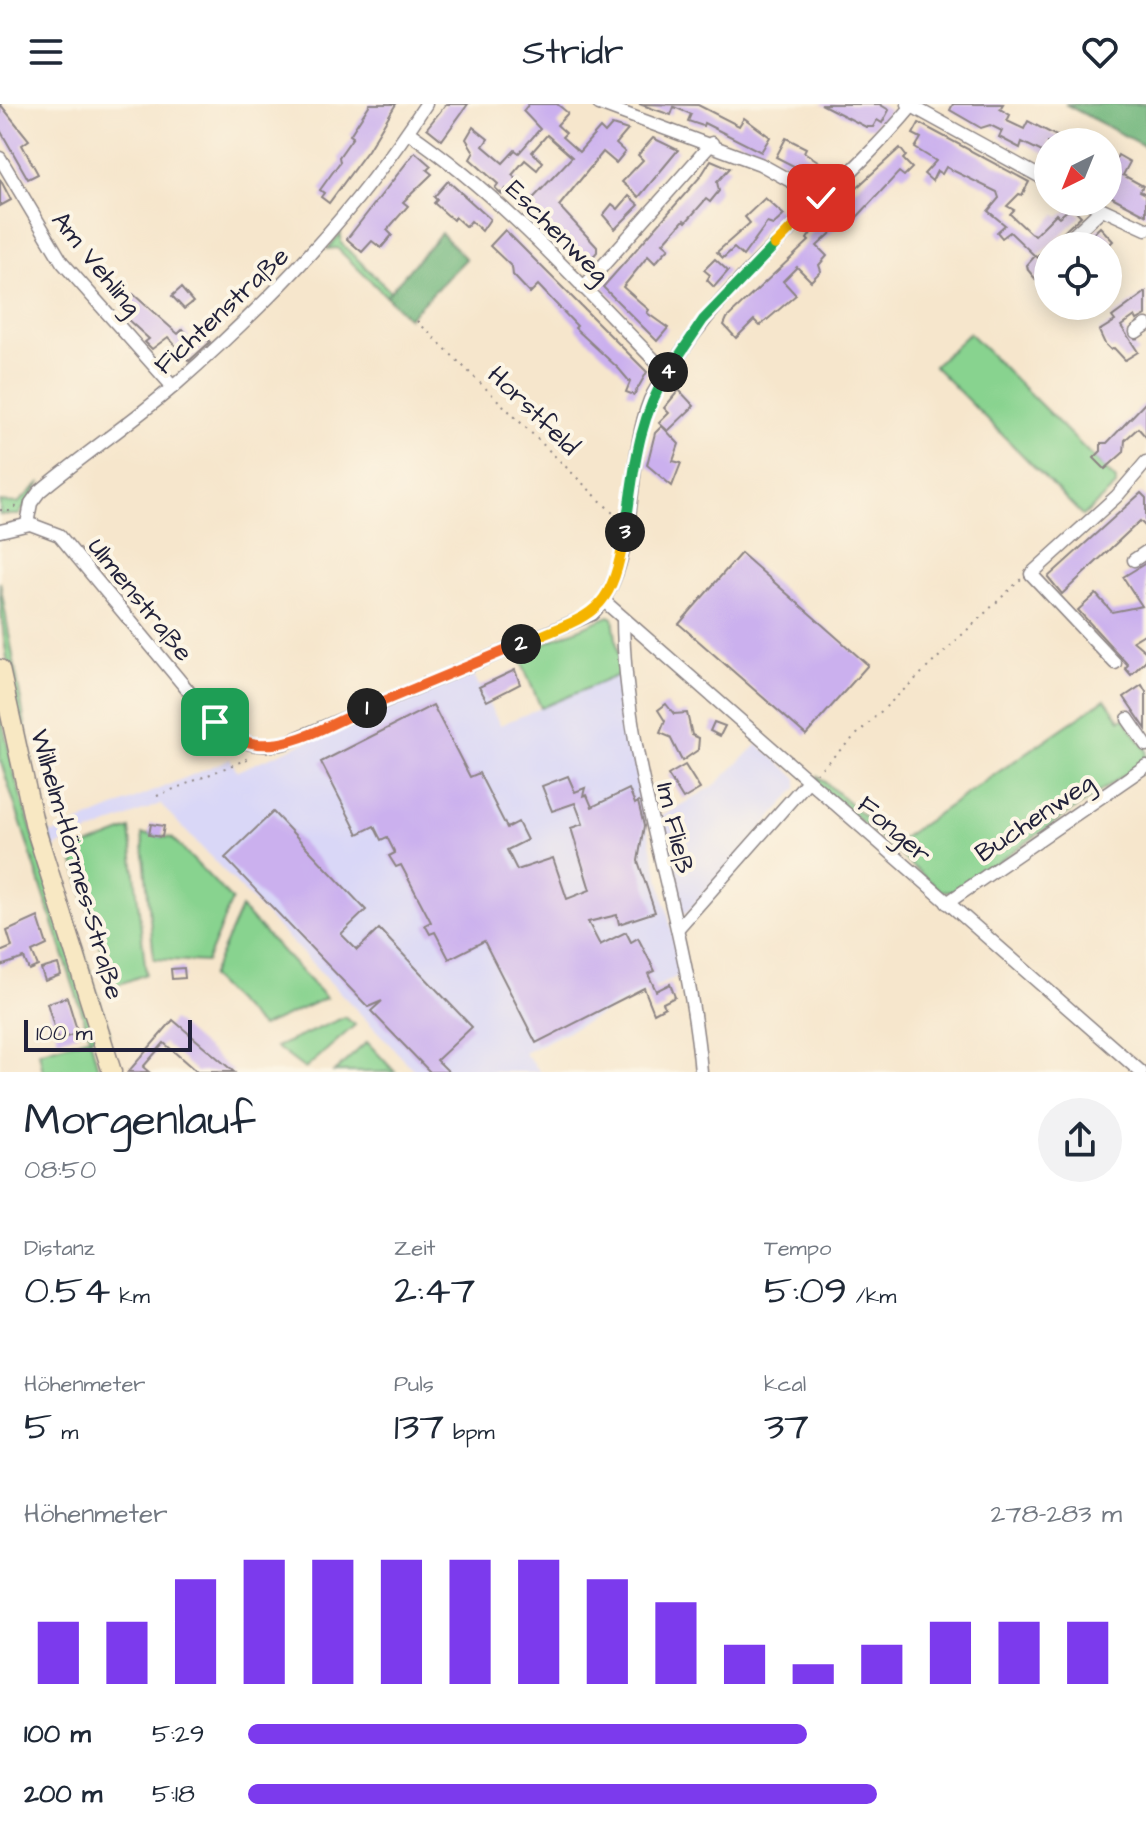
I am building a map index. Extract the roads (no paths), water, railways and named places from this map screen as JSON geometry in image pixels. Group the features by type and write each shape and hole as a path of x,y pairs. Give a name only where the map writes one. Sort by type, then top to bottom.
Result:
{"street":[{"name":"Fichtenstraße","path":"27,524 31,503 39,492 173,387 293,276 361,198 426,104"},
{"path":"599,104 712,143 760,164 821,198"},
{"path":"623,618 604,601 620,560 637,441 651,398 703,320 891,131 910,105 1034,173"},
{"name":"Eschenweg","path":"408,132 462,168 667,373"},
{"path":"583,288 712,143"},
{"name":"Am Vehling","path":"0,158 62,262 173,387"},
{"path":"1077,232 1094,216"},
{"path":"1117,216 1146,229"},
{"path":"1115,663 1031,574 1145,467"},
{"path":"0,531 27,524"},
{"name":"Ulmenstraße","path":"27,524 47,528 62,537 210,717 236,738 257,746 279,745 302,736 592,614 604,601"},
{"path":"1134,560 1146,552"},
{"name":"Fonger","path":"623,618 1141,1072"},
{"name":"Im Fließ","path":"623,618 634,742 693,998 701,1072"},
{"name":"Wilhelm-Hörmes-Straße","path":"0,669 40,844 112,1072"},
{"path":"1128,719 1146,745"},
{"name":"Buchenweg","path":"947,903 1146,766"},
{"path":"678,928 807,782"}]}
